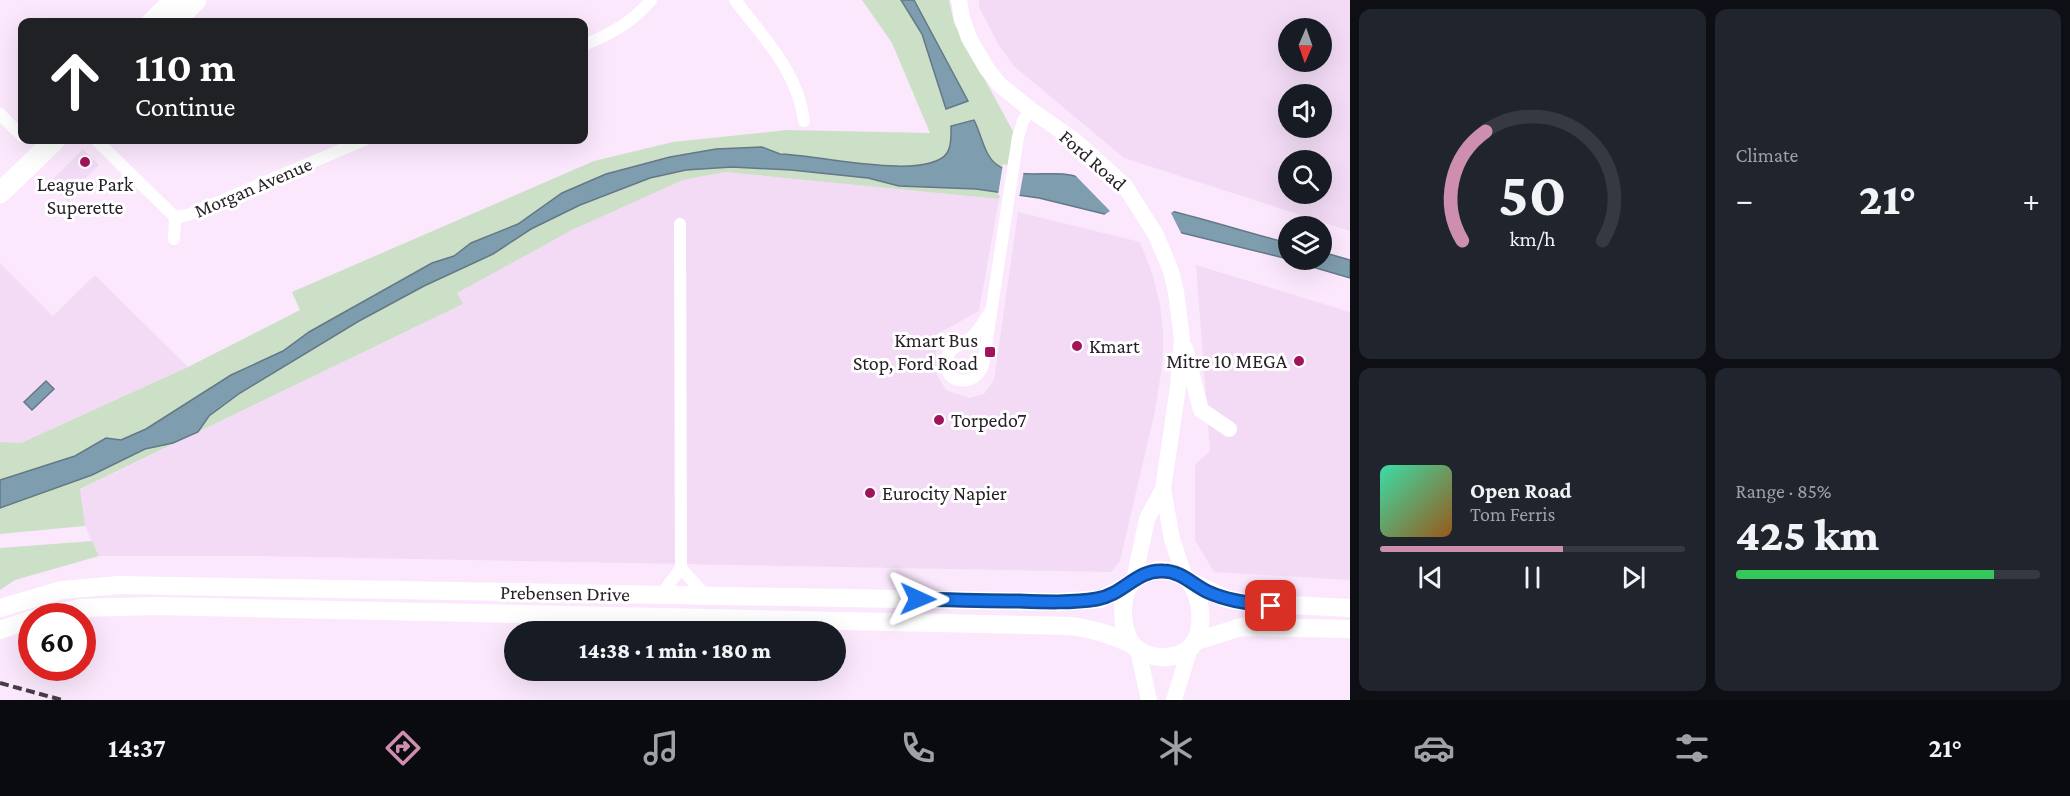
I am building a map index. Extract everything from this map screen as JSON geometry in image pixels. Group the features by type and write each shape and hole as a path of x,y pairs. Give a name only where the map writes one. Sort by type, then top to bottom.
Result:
{"highway":[{"path":"156,18 175,0"},
{"path":"178,18 196,0"},
{"path":"0,173 29,144"},
{"path":"0,193 29,144"}],"main road":[{"path":"1350,608 1248,603 1227,599 1173,572 1159,570 1146,573 1132,582 1124,601 1124,619 1134,647 1152,656 1167,657 1183,652 1192,645 1241,627 1350,629"},
{"path":"1187,579 1197,596 1200,611 1199,627 1192,645"},
{"name":"Prebensen Drive","path":"0,608 62,590 119,585 1060,602 1101,599 1132,582"},
{"name":"Prebensen Drive","path":"96,608 156,606 1035,625 1094,629 1114,635 1134,647"},
{"path":"0,630 18,624"}],"street":[{"path":"588,43 617,31 651,0"},
{"path":"735,0 789,72 802,102 804,121"},
{"name":"Ford Road","path":"959,0 969,38 987,69 1000,85 1074,140 1125,186 1156,235 1171,271 1182,339 1173,426 1162,489 1147,519 1132,582"},
{"path":"990,312 970,339 949,352 947,369 954,378 960,381 972,380 981,371 1004,239 1015,154 1023,121 1031,110"},
{"path":"0,114 18,131"},
{"name":"Morgan Avenue","path":"100,144 175,217 174,239"},
{"name":"Morgan Avenue","path":"175,217 188,215 355,144"},
{"path":"661,595 681,568 680,224"},
{"path":"1182,339 1201,410 1229,429"},
{"path":"958,345 970,345 976,348 982,359"},
{"name":"Ford Road","path":"1162,489 1172,539 1187,579"},
{"path":"681,568 705,596"},
{"path":"1174,700 1192,645"},
{"path":"1134,647 1149,700"}],"shaded area":[{"path":"979,0 1350,0 1350,231 1332,225 1332,216 1304,216 1124,158 1014,66 998,44 979,7"},
{"path":"83,149 99,165 68,196 70,204 54,188 52,180"},
{"path":"725,172 999,199 979,311 937,334 937,375 946,390 969,398 984,394 994,380 1018,212 1140,242 1153,276 1160,305 1163,359 1155,411 1120,561 1111,572 258,556 99,556 85,526 79,490 463,304 456,293 572,230 683,180"},
{"path":"0,263 53,316 95,275 188,367 21,443 0,442"},
{"path":"1196,265 1350,312 1350,580 1214,572 1195,540 1195,465 1210,451"}],"green space":[{"path":"862,0 949,0 954,23 1015,135 999,199 725,172 683,180 572,230 457,293 463,304 80,489 85,526 0,534 0,442 21,443 188,367 300,310 292,292 594,161 673,142 787,130 930,133 892,43"},
{"path":"92,541 99,556 15,580 0,590 0,548"}],"water":[{"path":"901,0 914,0 968,101 946,109 922,34"},
{"path":"974,120 988,155 1003,169 1028,174 1063,174 1086,179 1147,206 1278,240 1278,257 1039,198 976,189 899,186 868,178 791,170 732,167 686,170 650,178 580,205 531,229 493,254 424,286 359,321 240,393 209,416 198,432 173,443 145,449 92,475 0,508 0,480 75,456 106,438 121,440 146,429 231,375 283,351 309,332 432,263 454,256 471,243 518,224 562,193 606,174 670,157 716,149 762,147 780,154 868,164 917,165 935,161 947,153 951,126"},
{"path":"1332,255 1350,260 1350,278 1323,270 1332,270"},
{"path":"46,381 54,389 32,410 24,402"}],"pier":[{"path":"1003,164 1024,170 1019,198 998,195"},
{"path":"1073,173 1096,178 1119,187 1144,202 1177,209 1171,213 1182,235 1101,217 1110,211"}],"railway":[{"path":"0,683 62,700"}],"place":[{"name":"League Park Superette","path":"85,162"},
{"name":"Kmart","path":"1077,346"},
{"name":"Kmart Bus Stop, Ford Road","path":"990,352"},
{"name":"Mitre 10 MEGA","path":"1299,361"},
{"name":"Torpedo7","path":"939,420"},
{"name":"Eurocity Napier","path":"870,493"}],"route":[{"path":"918,599 1060,602 1101,599 1115,593 1140,576 1159,570 1179,574 1227,599 1271,606"}]}
